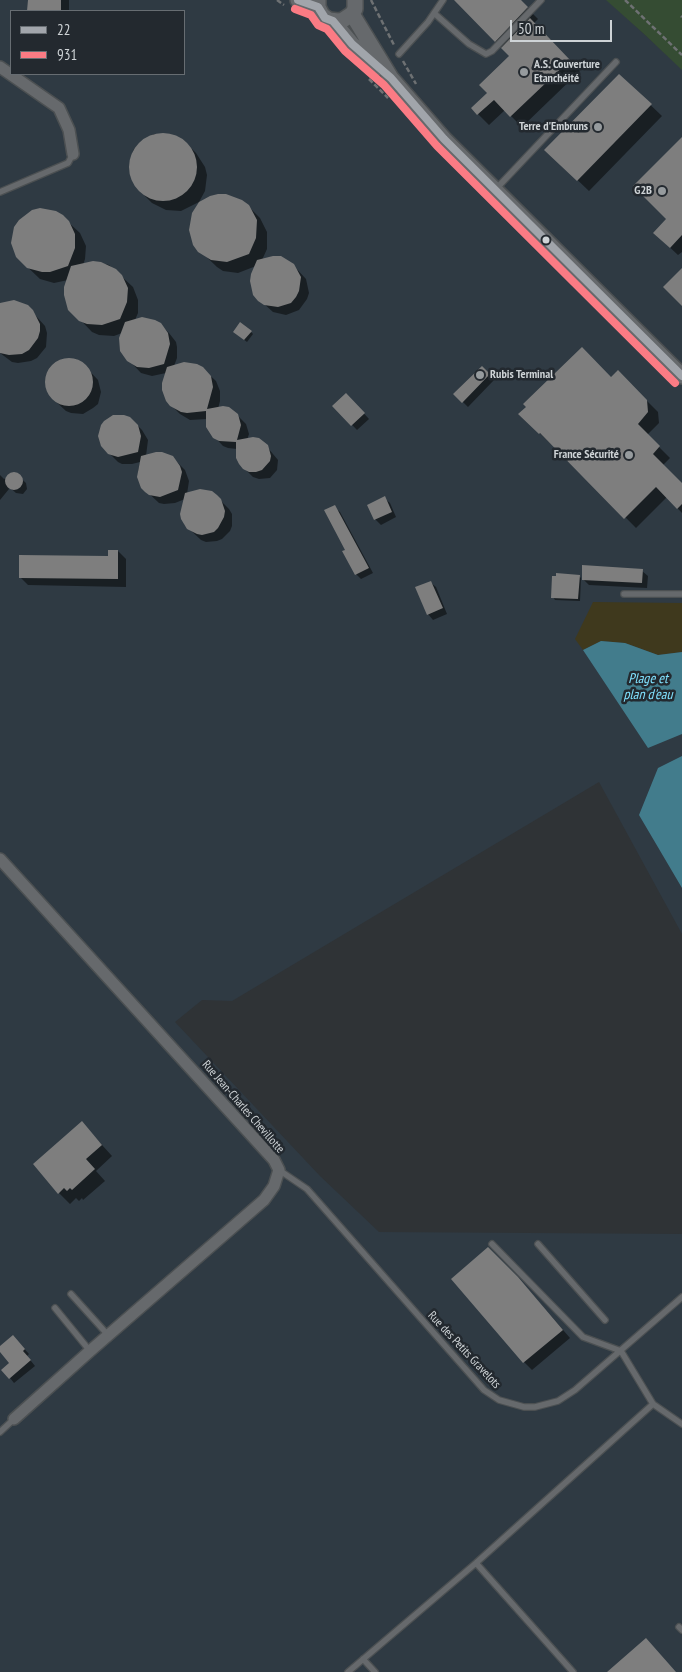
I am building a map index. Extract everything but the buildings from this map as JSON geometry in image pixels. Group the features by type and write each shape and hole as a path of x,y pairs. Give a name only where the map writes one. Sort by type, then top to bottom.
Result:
{"street":[{"path":"298,0 318,3 325,18 333,21 343,20 354,7 391,78"},
{"path":"333,21 352,44 391,78 444,140 682,376"},
{"path":"11,75 58,108 69,130 73,154"},
{"name":"Rue Jean-Charles Chevillotte","path":"0,859 267,1152 279,1170 274,1186 264,1200 14,1419"}],"lane":[{"path":"399,54 419,34 443,0"},
{"path":"434,13 469,44 486,54 492,51 541,0"},
{"path":"494,190 616,62"},
{"path":"0,192 68,163 73,154"},
{"path":"624,594 682,594"},
{"name":"Rue des Petits Gravelots","path":"279,1170 307,1189 484,1390 499,1400 535,1408 558,1402 575,1390 682,1297"},
{"path":"492,1244 583,1337 621,1351 653,1404 682,1424"},
{"path":"538,1244 605,1320"},
{"path":"71,1294 108,1335"},
{"path":"56,1308 90,1351"},
{"path":"348,1672 476,1563 653,1404"},
{"path":"0,1432 14,1419"},
{"path":"476,1563 573,1672"},
{"path":"363,1659 375,1672"}],"path":[{"path":"371,0 418,88"},
{"path":"625,0 682,55"}],"shaded area":[{"path":"0,0 607,0 682,69 682,934 599,782 232,1001 202,1000 175,1022 320,1176 379,1232 682,1234 682,1672 0,1672"}],"green space":[{"path":"606,0 682,0 682,70 644,34"}],"sand":[{"path":"593,602 682,603 682,652 658,655 625,643 601,641 583,650 575,639"}],"water":[{"name":"Plage et plan d'eau","path":"601,641 625,643 658,655 682,652 682,734 648,748 583,650"},
{"path":"682,756 682,888 639,815 658,768"}],"transit line":[{"name":"22","path":"298,0 318,7 325,18 333,21 352,44 391,78 444,139 682,376"},
{"name":"931","path":"295,9 311,15 318,25 327,29 345,51 384,85 437,146 675,383"}],"place":[{"name":"A.S. Couverture Etanchéité","path":"524,72"},
{"name":"Terre d'Embruns","path":"598,127"},
{"name":"G2B","path":"662,191"},
{"name":"Rubis Terminal","path":"480,375"},
{"name":"France Sécurité","path":"629,455"}]}
